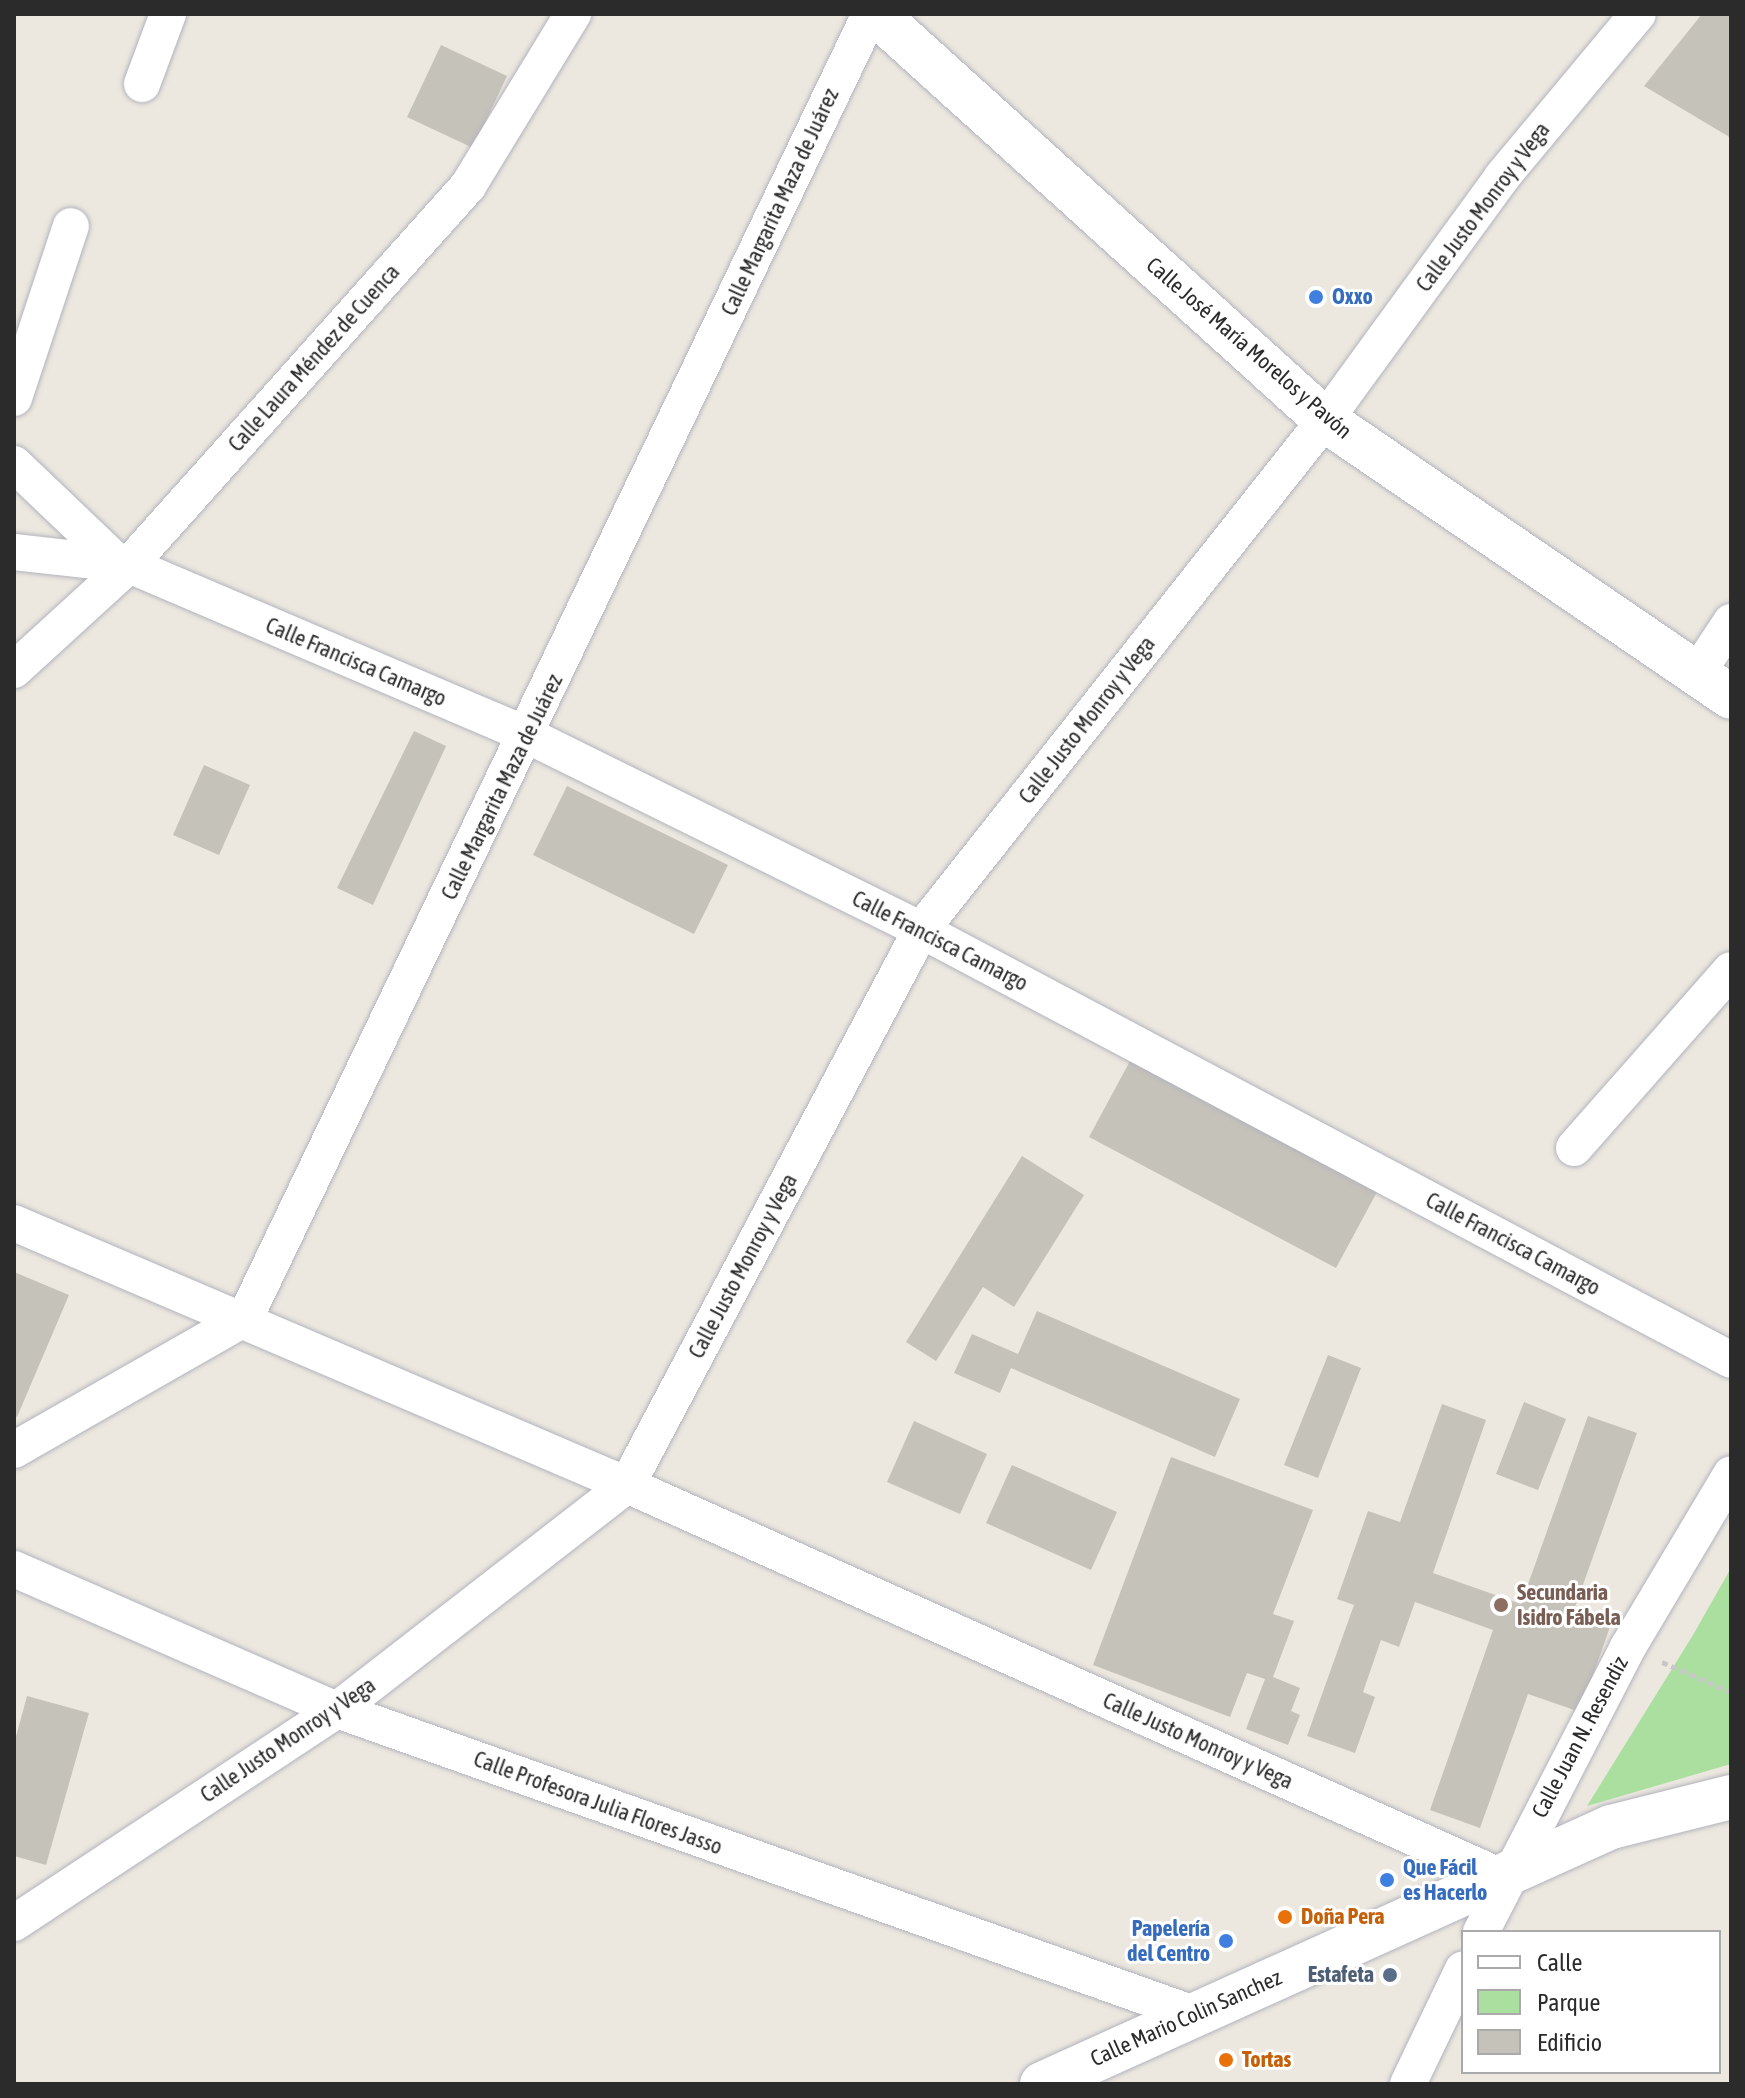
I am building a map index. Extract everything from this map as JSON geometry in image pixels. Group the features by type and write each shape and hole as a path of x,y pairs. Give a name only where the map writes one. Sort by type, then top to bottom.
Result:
{"street":[{"path":"142,84 168,14"},
{"name":"Calle Laura Méndez de Cuenca","path":"14,670 122,563 468,186 573,14"},
{"name":"Calle Margarita Maza de Juárez","path":"245,1318 870,14"},
{"name":"Calle José María Morelos y Pavón","path":"876,14 1325,420 1714,685"},
{"name":"Calle Justo Monroy y Vega","path":"14,1923 337,1710 627,1485 921,930 1325,420 1502,177 1638,14"},
{"path":"14,398 71,226"},
{"path":"14,464 122,563"},
{"path":"14,552 122,563"},
{"name":"Calle Francisca Camargo","path":"122,563 527,735 921,930 1731,1360"},
{"path":"1714,685 1731,622"},
{"path":"1574,1148 1731,970"},
{"name":"Calle Justo Monroy y Vega","path":"14,1223 245,1318 627,1485 1506,1879"},
{"path":"14,1450 245,1318"},
{"name":"Calle Juan N. Resendiz","path":"1482,1930 1628,1647 1731,1474"},
{"name":"Calle Profesora Julia Flores Jasso","path":"14,1569 337,1710 1191,2013"},
{"name":"Calle Mario Colin Sanchez","path":"1042,2084 1191,2013 1506,1879 1611,1827 1731,1797"},
{"path":"1408,2084 1461,1973"}],"path":[{"path":"1628,1647 1731,1692"}],"green space":[{"path":"1731,1568 1731,1764 1587,1806 1693,1635"}],"building":[{"path":"1702,14 1731,14 1731,138 1644,86"},
{"path":"441,45 507,76 473,148 407,117"},
{"path":"414,731 446,746 373,905 337,888"},
{"path":"204,765 250,785 219,855 173,835"},
{"path":"567,786 728,865 694,934 533,855"},
{"path":"1130,1061 1377,1192 1336,1268 1089,1137"},
{"path":"1022,1156 1084,1195 1014,1307 983,1287 936,1361 906,1342"},
{"path":"14,1272 69,1295 17,1417 14,1415"},
{"path":"1037,1311 1240,1399 1215,1457 1011,1368 1000,1393 954,1373 972,1334 1018,1354"},
{"path":"1328,1355 1361,1368 1318,1478 1284,1465"},
{"path":"1524,1402 1566,1419 1538,1490 1496,1474"},
{"path":"1442,1404 1486,1420 1433,1573 1521,1604 1588,1416 1637,1433 1574,1610 1611,1624 1580,1712 1528,1694 1480,1828 1430,1810 1493,1630 1415,1602 1399,1647 1381,1640 1363,1692 1375,1697 1355,1753 1307,1736 1354,1605 1337,1599 1368,1511 1400,1522"},
{"path":"914,1421 987,1454 960,1514 887,1482"},
{"path":"1171,1457 1313,1510 1273,1614 1294,1621 1273,1677 1300,1688 1291,1711 1300,1715 1288,1745 1246,1729 1265,1679 1247,1673 1230,1717 1093,1665"},
{"path":"1012,1465 1117,1512 1091,1570 986,1523"},
{"path":"27,1696 89,1713 46,1865 14,1856 14,1744"}],"place":[{"name":"Oxxo","path":"1316,297"},
{"name":"Secundaria Isidro Fábela","path":"1501,1605"},
{"name":"Que Fácil es Hacerlo","path":"1387,1880"},
{"name":"Doña Pera","path":"1285,1917"},
{"name":"Papelería del Centro","path":"1226,1941"},
{"name":"Estafeta","path":"1390,1975"},
{"name":"Tortas","path":"1226,2060"}]}
